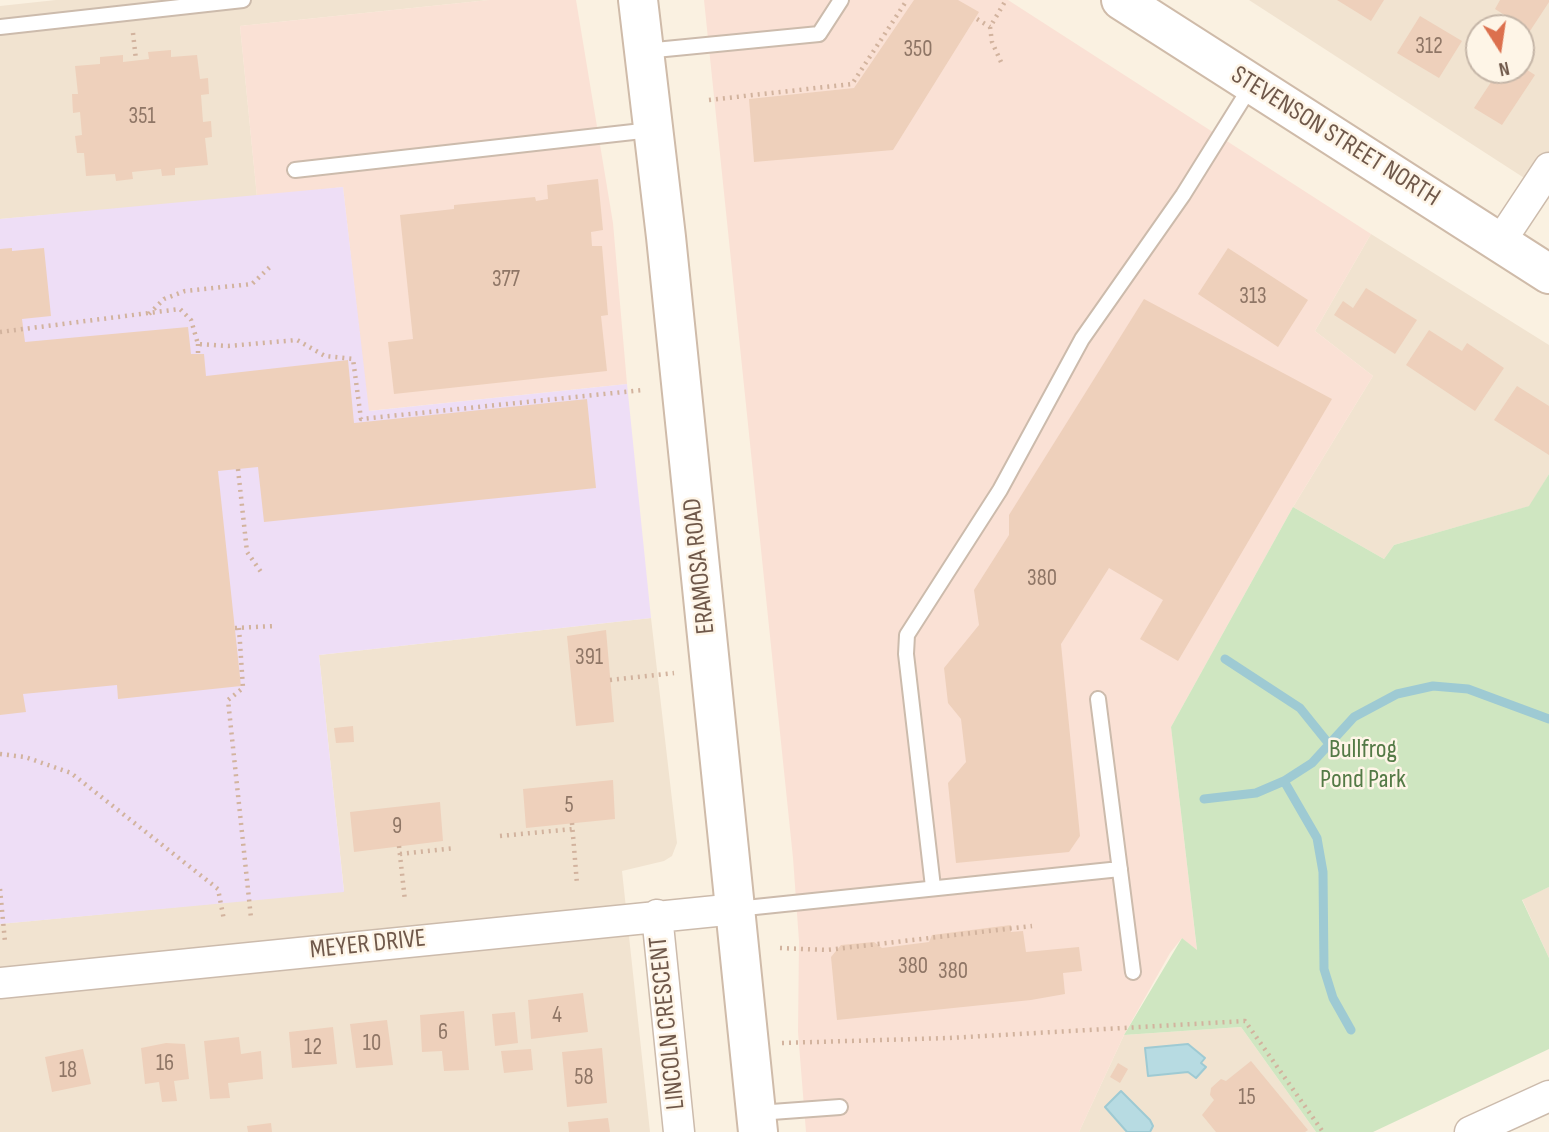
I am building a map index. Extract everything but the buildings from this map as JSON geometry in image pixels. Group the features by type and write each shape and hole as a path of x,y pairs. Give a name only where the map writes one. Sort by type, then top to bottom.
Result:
{"main road":[{"name":"ERAMOSA ROAD","path":"638,0 757,1123"},
{"name":"STEVENSON STREET NORTH","path":"1121,0 1549,274"}],"street":[{"path":"1500,242 1549,168"},
{"name":"MEYER DRIVE","path":"0,983 736,909"},
{"name":"LINCOLN CRESCENT","path":"657,915 679,1132"},
{"path":"1470,1132 1549,1096"}],"lane":[{"path":"0,27 243,0"},
{"path":"643,51 819,34 842,0"},
{"path":"933,887 906,654 907,635 1000,490 1082,339 1183,195 1252,85"},
{"path":"295,170 652,130"},
{"path":"1098,699 1133,972"},
{"path":"736,909 1120,869"},
{"path":"757,1123 840,1107"}],"path":[{"path":"709,100 852,85 907,0"},
{"path":"1001,62 992,42 990,27 1006,0"},
{"path":"978,19 990,27"},
{"path":"132,28 136,60"},
{"path":"149,313 164,299 185,291 252,284 272,265"},
{"path":"0,332 180,309 191,320 198,354"},
{"path":"198,344 228,346 297,340 325,356 353,359 361,419 643,390"},
{"path":"238,469 247,552 261,572"},
{"path":"251,918 228,701 243,688 237,628 275,626"},
{"path":"610,680 674,673"},
{"path":"0,754 25,757 71,773 218,888 224,920"},
{"path":"500,836 573,826 577,884"},
{"path":"399,846 405,901"},
{"path":"400,854 455,848"},
{"path":"0,889 5,942"},
{"path":"780,948 827,950 1032,926"},
{"path":"750,1045 949,1038 1245,1021 1323,1132"}],"shaded area":[{"path":"56,0 489,0 240,26 257,197 0,219 0,6"},
{"path":"489,0 576,0 613,223 627,384 368,411 343,187 257,197 240,26"},
{"path":"704,0 1008,0 1371,234 1315,331 1373,376 1293,507 1171,727 1197,951 1182,938 1170,953 1124,1035 1079,1132 806,1132 798,1032 799,941 793,858"},
{"path":"1249,0 1549,0 1549,194"},
{"path":"343,187 369,411 627,384 651,618 319,655 344,892 0,924 0,219"},
{"path":"1371,234 1549,345 1549,474 1530,506 1394,545 1384,559 1293,507 1373,376 1315,331"},
{"path":"651,618 677,843 672,856 664,861 622,871 650,1132 0,1132 0,924 344,891 319,655"},
{"path":"1549,887 1549,958 1522,899"},
{"path":"1241,1027 1316,1132 1079,1132 1124,1035"}],"green space":[{"name":"Bullfrog Pond Park","path":"1549,474 1549,887 1522,900 1549,958 1549,1049 1373,1132 1316,1132 1241,1027 1124,1035 1182,938 1197,950 1171,727 1293,507 1384,559 1394,545 1529,506"}],"water":[{"path":"1188,1044 1205,1058 1201,1063 1206,1067 1196,1078 1188,1072 1148,1076 1145,1048"},
{"path":"1121,1091 1150,1120 1153,1126 1150,1132 1127,1132 1105,1107"}],"waterway":[{"path":"1225,659 1300,708 1329,744"},
{"path":"1204,799 1256,793 1284,781 1312,763 1354,717 1397,694 1433,686 1468,689 1549,719"},
{"path":"1284,781 1317,838 1323,872 1324,969 1333,998 1351,1030"}]}
